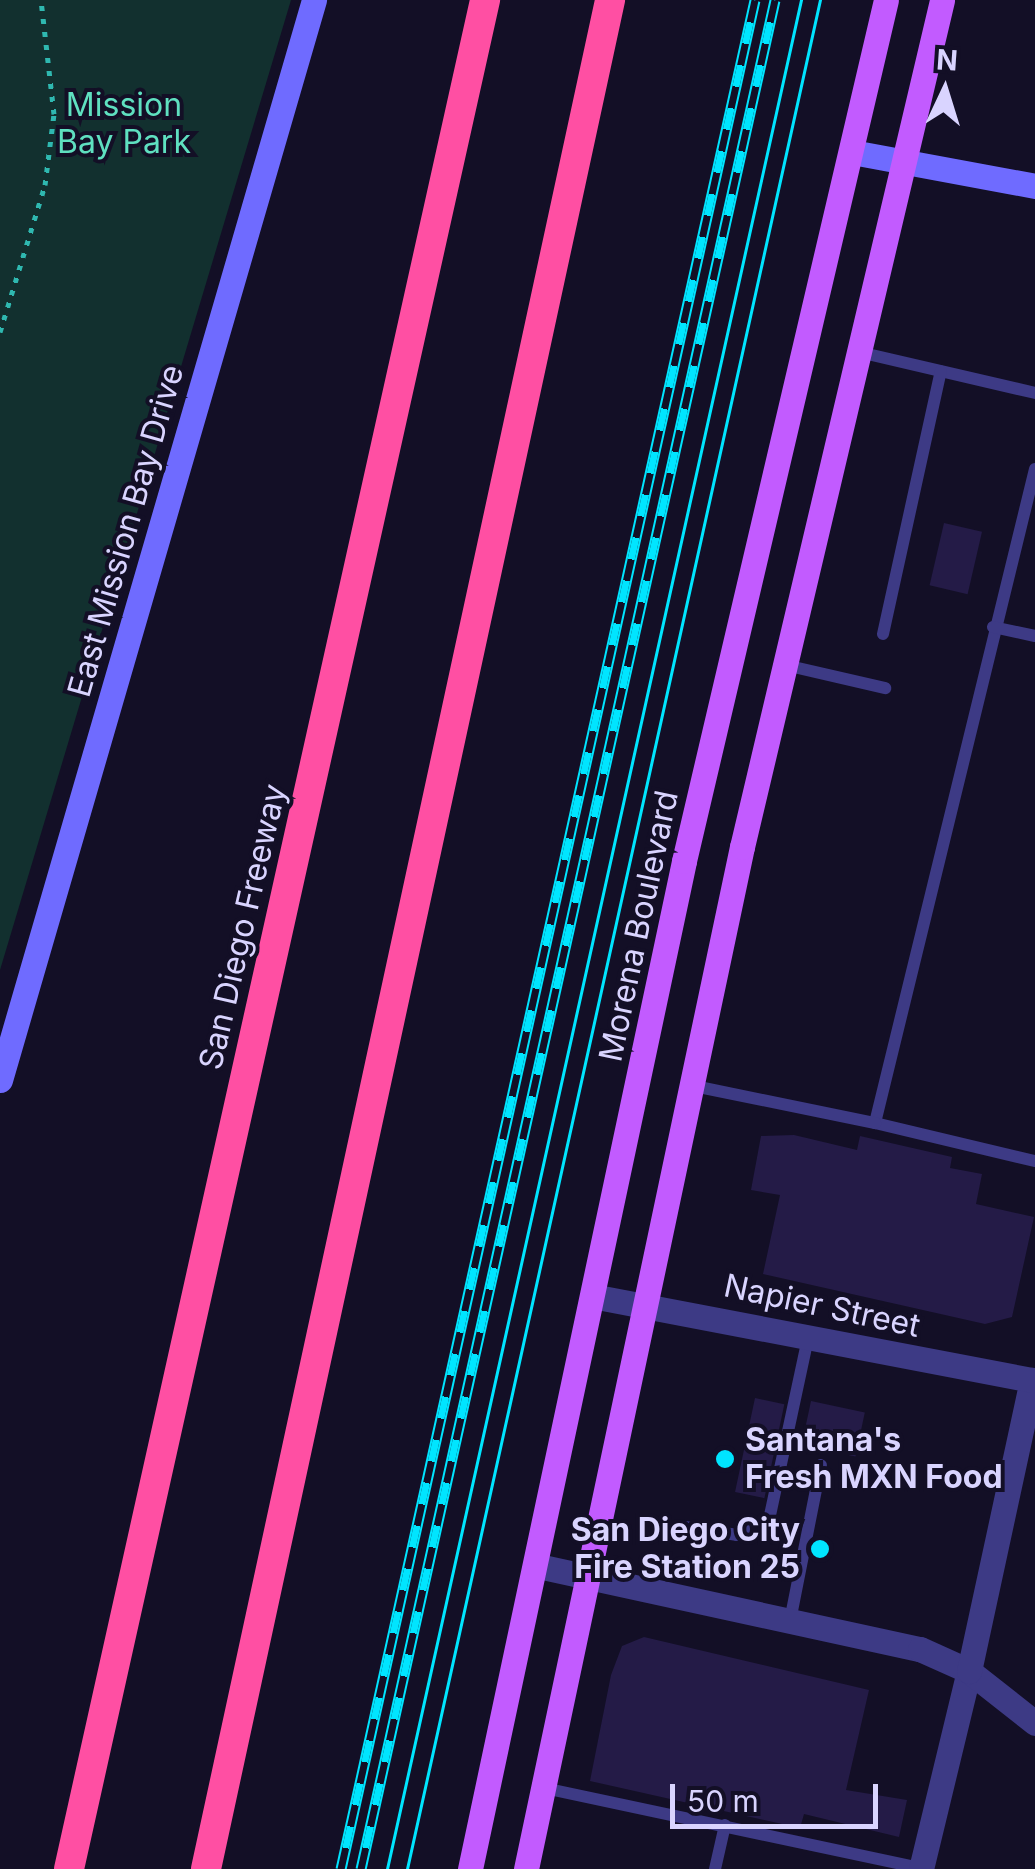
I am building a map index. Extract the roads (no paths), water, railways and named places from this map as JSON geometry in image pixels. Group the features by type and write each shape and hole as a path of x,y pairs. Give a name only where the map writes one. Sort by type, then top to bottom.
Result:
{"highway":[{"name":"San Diego Freeway","path":"69,1869 485,0"},
{"path":"206,1869 610,0"}],"main road":[{"name":"East Mission Bay Drive","path":"0,1080 314,0"},
{"name":"Morena Boulevard","path":"470,1869 596,1297 684,861 886,0"},
{"path":"526,1869 785,666 942,0"},
{"path":"852,152 1035,186"}],"street":[{"name":"Napier Street","path":"596,1297 1034,1376"},
{"path":"921,1868 1034,1376"},
{"path":"538,1566 920,1648 969,1670 1035,1723"}],"lane":[{"path":"859,352 1035,393"},
{"path":"883,634 941,371"},
{"path":"875,1123 993,627 1035,469"},
{"path":"993,627 1035,636"},
{"path":"785,666 885,688"},
{"path":"694,1086 1035,1161"},
{"path":"685,1526 737,1535 768,1520 808,1338"},
{"path":"790,1621 820,1465"},
{"path":"544,1788 921,1868"},
{"path":"715,1869 726,1825"}],"tram line":[{"path":"387,1869 801,0"},
{"path":"407,1869 820,0"}],"railway":[{"path":"341,1869 755,0"},
{"path":"361,1869 775,0"}],"place":[{"name":"Santana's Fresh MXN Food","path":"725,1459"},
{"name":"San Diego City Fire Station 25","path":"820,1549"}],"park label":[{"name":"Mission Bay Park","path":"124,124"}]}
